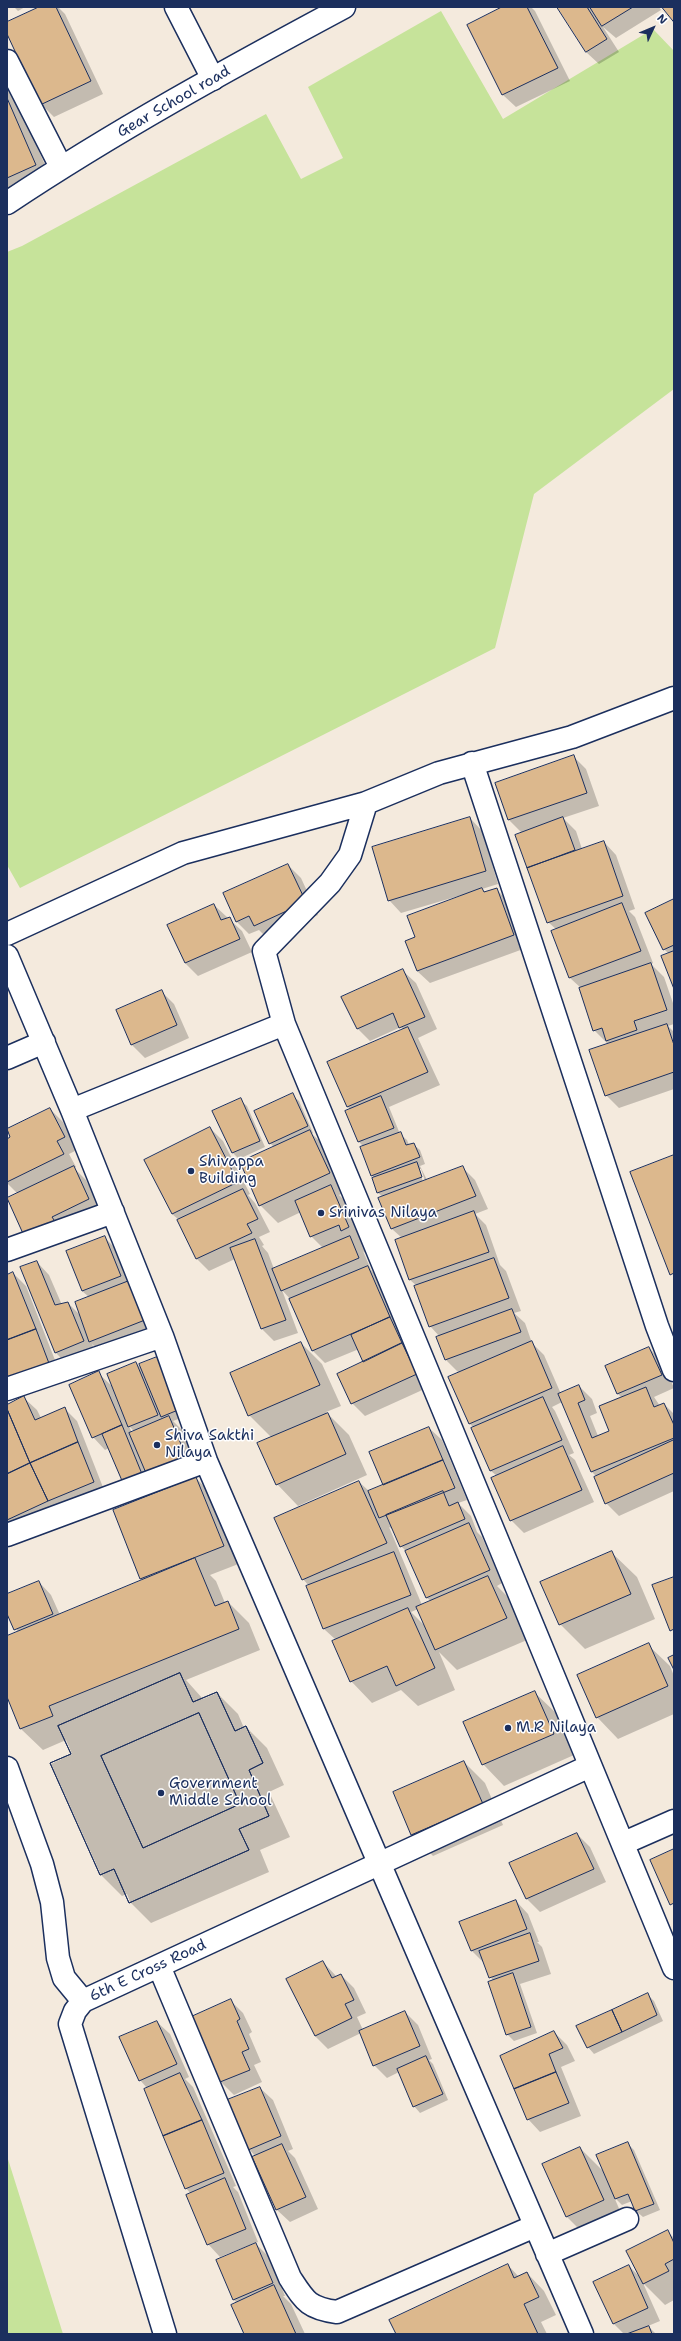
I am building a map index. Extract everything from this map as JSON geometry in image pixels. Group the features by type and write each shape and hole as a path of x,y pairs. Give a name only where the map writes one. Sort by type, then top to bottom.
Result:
{"street":[{"path":"176,7 213,79"},
{"name":"Gear School road","path":"7,203 61,167 213,79 344,7"},
{"path":"7,61 61,167"},
{"path":"7,934 183,853 366,803 439,773 572,737 674,698"},
{"path":"472,763 657,1326 674,1370"},
{"path":"366,803 350,855 330,883 264,951 284,1024 590,1766 624,1843 674,1968"},
{"path":"7,956 72,1110 162,1336 206,1461 582,2334"},
{"path":"72,1110 284,1024"},
{"path":"7,1058 44,1042"},
{"path":"7,1250 113,1212"},
{"path":"7,1389 162,1336"},
{"path":"7,1535 206,1461"},
{"name":"6th E Cross Road","path":"165,2334 70,2024 75,2012 83,2001 590,1766"},
{"path":"7,1768 42,1864 52,1902 58,1958 64,1978 83,2001"},
{"path":"624,1843 674,1821"},
{"path":"159,1966 290,2278 302,2297 318,2309 336,2312 535,2226"},
{"path":"547,2254 627,2219"}],"green space":[{"path":"441,11 503,119 653,29 674,51 674,389 534,494 495,648 20,888 7,865 7,252 22,246 266,114 301,179 343,158 308,87"},
{"path":"7,2156 63,2334 7,2334"}],"building":[{"path":"39,7 56,7 91,81 40,105 7,34 7,22"},
{"path":"502,7 527,7 558,68 502,95 467,25"},
{"path":"557,7 587,7 607,39 586,52"},
{"path":"590,7 633,7 602,26"},
{"path":"662,7 674,7 674,22"},
{"path":"7,98 36,165 7,178"},
{"path":"574,755 587,793 508,820 495,783"},
{"path":"470,817 486,871 388,901 372,847"},
{"path":"563,817 575,850 527,868 515,835"},
{"path":"604,841 623,896 547,923 527,868"},
{"path":"288,864 306,902 254,926 249,916 236,922 223,893"},
{"path":"482,888 484,892 497,888 514,935 417,971 405,941 415,937 407,916"},
{"path":"674,899 674,945 663,950 645,913"},
{"path":"622,903 641,951 569,978 551,931"},
{"path":"214,904 221,920 230,917 240,939 185,963 167,925"},
{"path":"674,951 674,989 661,956"},
{"path":"651,963 667,1010 634,1021 637,1030 606,1041 602,1028 593,1031 579,988"},
{"path":"403,969 425,1017 399,1028 393,1013 357,1029 341,997"},
{"path":"162,990 177,1025 131,1045 116,1010"},
{"path":"667,1024 674,1045 674,1072 605,1096 589,1050"},
{"path":"408,1027 428,1072 347,1107 327,1062"},
{"path":"293,1093 308,1126 269,1144 254,1111"},
{"path":"381,1096 394,1128 358,1142 345,1111"},
{"path":"241,1098 260,1141 232,1153 212,1111"},
{"path":"50,1108 65,1137 57,1141 64,1154 7,1182 7,1139 10,1137 7,1129"},
{"name":"Shivappa Building","path":"210,1127 238,1182 172,1214 144,1160"},
{"path":"310,1130 330,1173 259,1206 240,1162"},
{"path":"401,1132 406,1145 414,1143 420,1157 371,1176 360,1147"},
{"path":"674,1155 674,1273 670,1275 630,1172"},
{"path":"417,1162 422,1177 377,1193 372,1178"},
{"path":"74,1166 89,1199 52,1217 56,1223 25,1238 7,1198"},
{"path":"463,1166 476,1196 391,1229 378,1198"},
{"name":"Srinivas Nilaya","path":"331,1185 349,1227 341,1231 339,1225 310,1237 295,1201"},
{"path":"243,1189 258,1219 247,1224 252,1233 196,1259 177,1220"},
{"path":"474,1211 489,1252 409,1280 395,1240"},
{"path":"105,1236 121,1276 82,1291 66,1251"},
{"path":"350,1236 359,1258 281,1291 272,1269"},
{"path":"255,1239 286,1320 261,1329 230,1248"},
{"path":"494,1258 509,1298 429,1327 414,1286"},
{"path":"37,1261 55,1305 68,1302 84,1341 55,1353 20,1267"},
{"path":"368,1266 390,1317 312,1351 289,1299"},
{"path":"13,1272 36,1329 7,1340 7,1275"},
{"path":"129,1281 145,1320 89,1342 75,1302"},
{"path":"512,1309 521,1332 445,1360 436,1337"},
{"path":"390,1317 402,1343 363,1362 351,1335"},
{"path":"36,1329 50,1366 10,1381 7,1374 7,1340"},
{"path":"532,1341 552,1388 469,1424 448,1377"},
{"path":"301,1342 320,1385 248,1416 230,1373"},
{"path":"402,1343 417,1374 351,1404 337,1374"},
{"path":"649,1347 662,1375 617,1394 605,1366"},
{"path":"157,1357 178,1410 161,1417 139,1364"},
{"path":"136,1362 158,1415 128,1427 107,1374"},
{"path":"99,1371 122,1425 92,1438 69,1385"},
{"path":"579,1385 585,1400 578,1403 592,1438 609,1431 599,1406 646,1387 654,1407 664,1403 674,1425 674,1438 591,1472 558,1394"},
{"path":"24,1396 35,1420 65,1407 78,1442 30,1463 7,1409 7,1405"},
{"path":"543,1397 562,1440 490,1471 471,1428"},
{"path":"7,1409 30,1463 7,1474"},
{"path":"328,1413 346,1454 276,1485 257,1443"},
{"name":"Shiva Sakthi Nilaya","path":"169,1416 186,1456 146,1473 129,1433"},
{"path":"122,1425 142,1474 123,1483 102,1434"},
{"path":"429,1427 443,1460 383,1485 369,1452"},
{"path":"674,1440 674,1473 605,1504 594,1477"},
{"path":"78,1442 94,1482 48,1501 30,1463"},
{"path":"563,1446 582,1490 510,1521 491,1478"},
{"path":"443,1460 455,1488 379,1518 368,1491"},
{"path":"30,1463 48,1501 7,1520 7,1474"},
{"path":"196,1477 224,1546 140,1579 113,1510"},
{"path":"359,1481 387,1543 302,1580 274,1518"},
{"path":"443,1491 449,1506 458,1502 465,1519 400,1547 386,1515"},
{"path":"469,1523 490,1570 426,1598 405,1551"},
{"path":"612,1551 631,1594 559,1625 540,1582"},
{"path":"394,1552 411,1595 323,1629 306,1586"},
{"path":"195,1558 215,1606 228,1601 239,1629 49,1706 53,1716 20,1729 7,1697 7,1636"},
{"path":"488,1576 507,1618 435,1650 416,1607"},
{"path":"674,1577 674,1629 670,1631 652,1585"},
{"path":"39,1581 53,1614 14,1630 7,1614 7,1594"},
{"path":"408,1608 435,1668 396,1686 387,1666 350,1682 332,1641"},
{"path":"649,1643 668,1686 596,1718 577,1675"},
{"path":"674,1655 674,1670 668,1658"},
{"name":"Government Middle School","path":"180,1673 193,1702 217,1692 235,1731 246,1726 263,1763 249,1770 269,1816 239,1829 249,1850 129,1903 114,1869 100,1875 50,1763 71,1754 58,1726","holes":["199,1713 240,1804 143,1848 101,1756"]},
{"name":"Government Middle School","path":"180,1673 193,1702 217,1692 235,1731 246,1726 263,1763 249,1770 269,1816 239,1829 249,1850 129,1903 114,1869 100,1875 50,1763 71,1754 58,1726"},
{"name":"M.R Nilaya","path":"535,1691 554,1734 482,1765 463,1722"},
{"name":"Government Middle School","path":"199,1713 240,1804 143,1848 101,1756"},
{"path":"464,1761 483,1804 411,1835 393,1792"},
{"path":"577,1833 594,1869 526,1899 509,1863"},
{"path":"674,1849 674,1903 670,1905 650,1860"},
{"path":"516,1900 527,1929 471,1951 459,1922"},
{"path":"530,1933 539,1961 489,1978 479,1951"},
{"path":"323,1961 332,1978 341,1974 354,2000 345,2004 352,2018 315,2036 286,1979"},
{"path":"513,1973 531,2027 506,2035 488,1982"},
{"path":"648,1993 657,2015 622,2032 612,2010"},
{"path":"231,1999 240,2019 237,2021 249,2049 242,2052 250,2070 220,2082 191,2017"},
{"path":"612,2010 622,2032 587,2048 576,2026"},
{"path":"405,2011 420,2046 373,2066 359,2031"},
{"path":"157,2021 177,2064 139,2081 119,2037"},
{"path":"554,2031 563,2048 549,2054 556,2072 514,2089 500,2056"},
{"path":"426,2056 443,2094 413,2107 397,2069"},
{"path":"556,2072 569,2103 527,2120 514,2089"},
{"path":"180,2073 202,2120 163,2136 144,2089"},
{"path":"260,2087 281,2136 248,2150 227,2100"},
{"path":"202,2120 224,2173 185,2189 163,2136"},
{"path":"628,2142 654,2204 635,2211 628,2194 615,2199 596,2155"},
{"path":"282,2144 306,2197 276,2210 252,2157"},
{"path":"580,2147 604,2200 566,2217 542,2164"},
{"path":"225,2178 246,2229 207,2245 186,2195"},
{"path":"668,2230 674,2243 674,2259 665,2264 669,2271 643,2284 626,2251"},
{"path":"256,2243 273,2283 233,2300 216,2260"},
{"path":"508,2264 514,2278 527,2272 539,2297 524,2304 538,2334 396,2334 389,2320"},
{"path":"629,2265 648,2308 613,2324 593,2282"},
{"path":"274,2285 296,2334 244,2334 231,2305"},
{"path":"649,2326 652,2334 627,2334"}],"place":[{"name":"Shivappa Building","path":"191,1171"},
{"name":"Srinivas Nilaya","path":"321,1213"},
{"name":"Shiva Sakthi Nilaya","path":"157,1445"},
{"name":"M.R Nilaya","path":"508,1728"},
{"name":"Government Middle School","path":"161,1793"}]}
